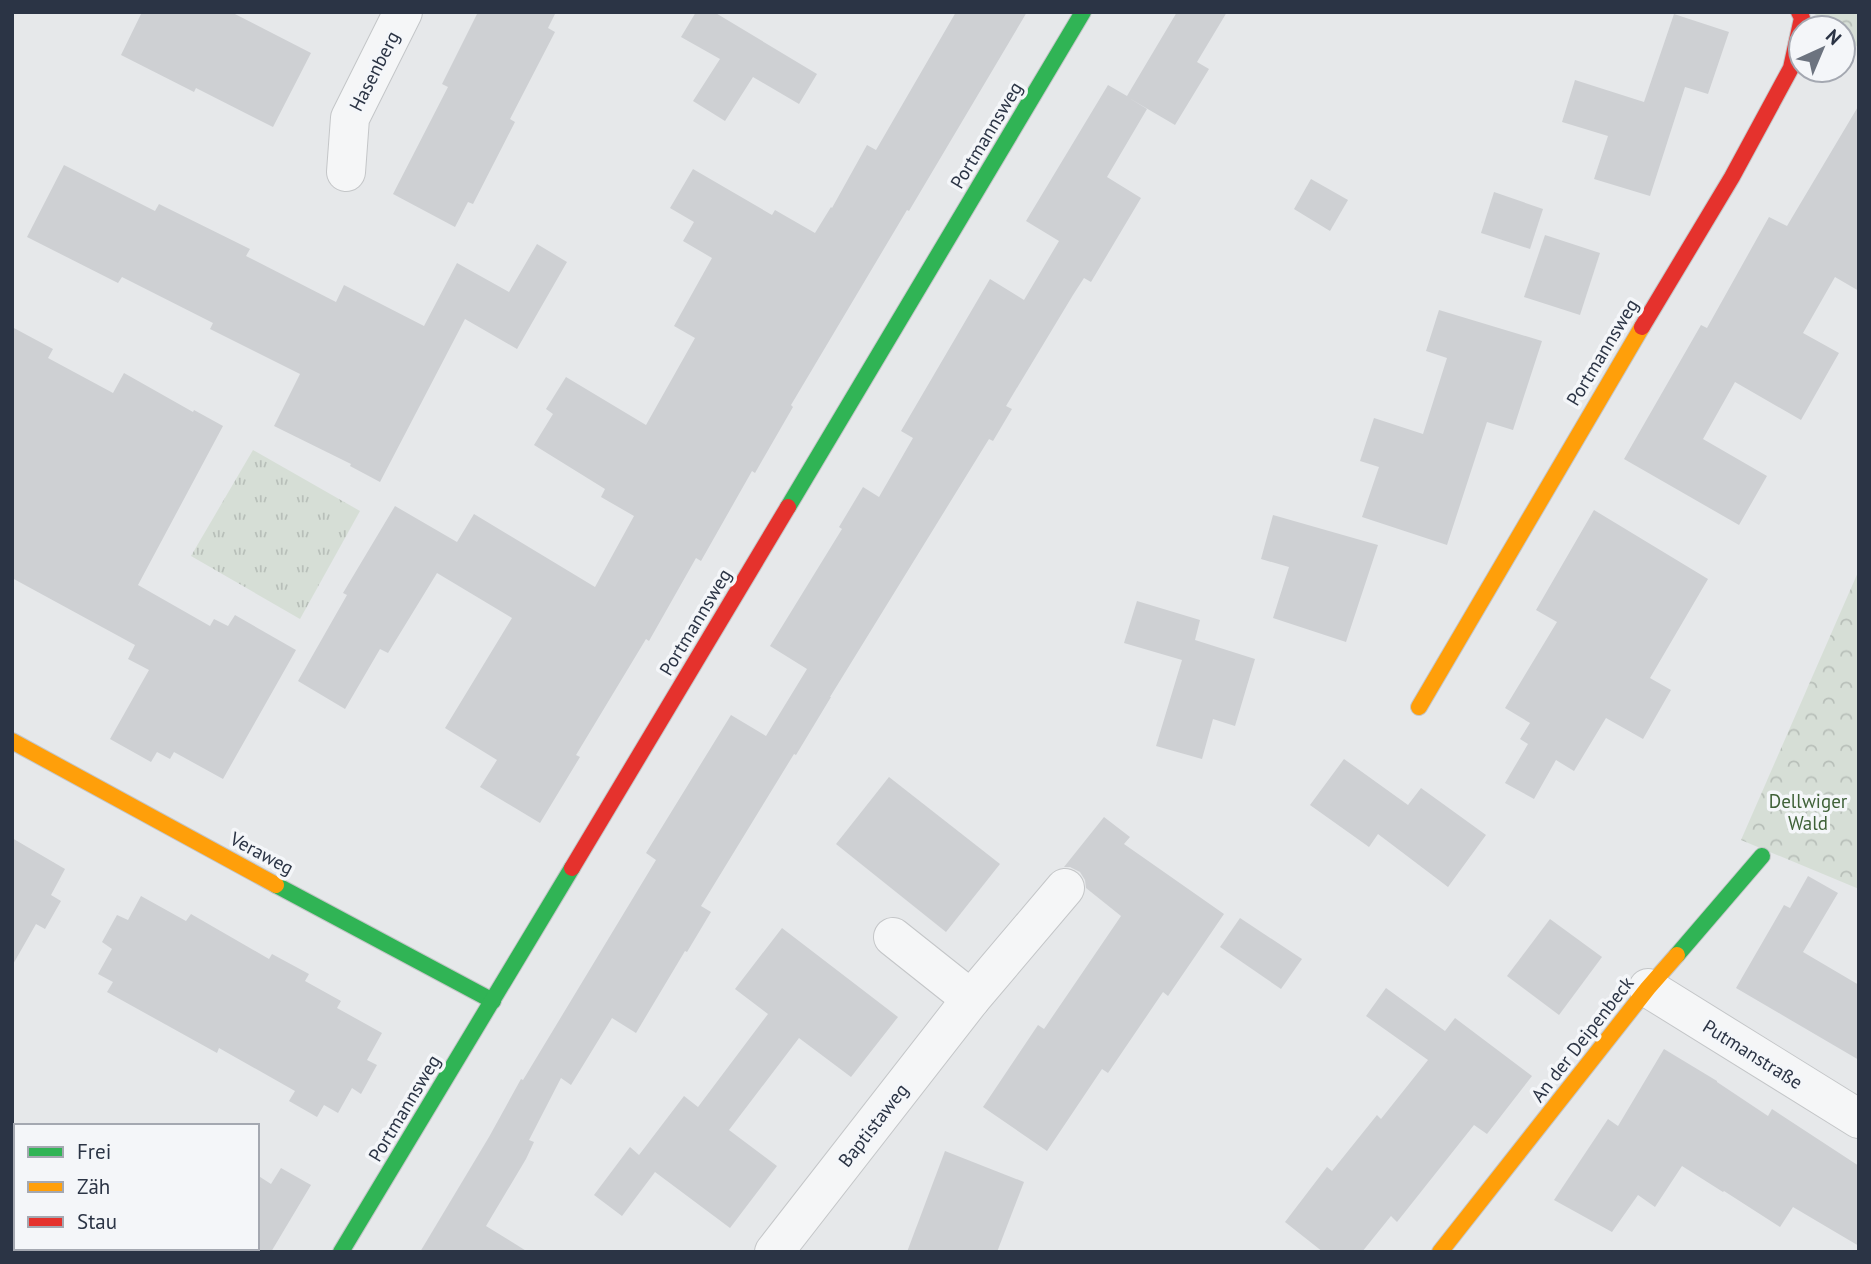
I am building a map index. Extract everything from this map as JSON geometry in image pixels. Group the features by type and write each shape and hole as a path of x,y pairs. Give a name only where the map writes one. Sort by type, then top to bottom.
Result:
{"street":[{"name":"Hasenberg","path":"346,173 350,118 403,12"},
{"name":"Portmannsweg","path":"341,1252 1083,12"},
{"name":"Portmannsweg","path":"1419,707 1737,167 1791,68 1802,18 1799,12"},
{"name":"Veraweg","path":"12,741 493,1001"},
{"name":"An der Deipenbeck","path":"1440,1252 1648,988 1762,856"},
{"name":"Baptistaweg","path":"774,1252 971,999 1065,888"},
{"path":"893,937 971,999"},
{"name":"Putmanstraße","path":"1648,988 1859,1119"}],"green space":[{"path":"1812,12 1859,12 1859,48 1857,14"},
{"path":"253,450 360,511 300,619 191,556"},
{"name":"Dellwiger Wald","path":"1859,570 1859,889 1741,840"}],"building":[{"path":"142,12 231,12 311,53 273,127 196,88 194,92 121,55"},
{"path":"478,12 556,12 548,28 555,32 510,119 515,122 473,204 468,202 455,227 393,194 448,87 442,84"},
{"path":"696,12 714,12 817,74 799,104 753,77 725,121 693,101 720,59 681,37"},
{"path":"956,12 1027,12 791,405 793,407 755,473 752,471 701,561 696,558 649,641 646,639 576,755 580,757 540,823 480,787 497,760 445,728 512,618 437,573 388,653 380,649 345,709 298,681 347,595 343,593 395,506 457,542 474,514 595,587 634,516 601,497 605,489 534,445 553,414 546,409 566,377 646,425 695,338 674,326 712,258 683,241 694,222 670,208 693,169 772,215 775,210 815,233 867,145 876,150"},
{"path":"1177,12 1227,12 1197,62 1209,69 1175,125 1129,98 1147,109 1107,177 1141,198 1091,282 1084,278 1073,295 1006,406 1012,409 993,441 989,439 701,906 711,912 636,1033 612,1018 571,1085 561,1078 529,1140 534,1142 526,1159 486,1226 528,1252 420,1252 521,1079 523,1080 656,860 646,853 731,715 766,736 807,669 770,646 842,529 839,527 863,487 879,497 913,438 901,431 990,279 1024,300 1059,241 1026,221 1108,85 1127,96"},
{"path":"1674,14 1729,32 1708,94 1685,87 1650,196 1594,179 1608,136 1562,122 1575,80 1644,102"},
{"path":"1859,105 1859,291 1835,277 1803,333 1839,353 1801,420 1735,382 1703,439 1767,476 1739,525 1624,459 1701,325 1707,328 1769,217 1787,226"},
{"path":"64,165 155,211 159,204 250,249 246,256 336,302 344,285 424,326 457,263 509,292 537,244 567,262 517,349 465,319 380,482 350,466 351,464 274,426 300,374 210,329 213,323 122,277 118,283 27,237"},
{"path":"1311,179 1348,200 1330,231 1294,209"},
{"path":"1494,192 1543,209 1530,249 1481,233"},
{"path":"1545,235 1600,253 1580,315 1524,297"},
{"path":"1439,310 1542,341 1513,430 1487,422 1447,545 1362,517 1379,467 1360,461 1374,418 1423,434 1447,358 1426,351"},
{"path":"12,327 53,349 48,358 113,393 124,373 223,426 138,585 210,626 214,619 228,626 235,615 296,650 223,779 174,752 170,759 157,752 151,762 110,739 149,670 128,659 135,645 12,578"},
{"path":"1594,510 1708,579 1650,678 1671,690 1643,739 1606,718 1574,771 1556,760 1534,799 1505,783 1528,744 1520,739 1530,723 1505,708 1557,622 1536,610"},
{"path":"1273,515 1378,545 1346,642 1273,618 1289,567 1261,559"},
{"path":"1137,601 1200,620 1195,640 1255,659 1235,726 1213,719 1202,759 1156,746 1182,660 1124,643"},
{"path":"1344,759 1408,805 1421,788 1486,835 1448,887 1378,834 1369,847 1310,805"},
{"path":"889,777 1000,864 946,932 836,844"},
{"path":"1104,817 1130,837 1124,844 1224,914 1168,996 1163,992 1108,1073 1102,1069 1047,1151 983,1107 1038,1025 1044,1029 1121,916 1086,888 1080,872 1064,867"},
{"path":"12,838 65,869 51,895 61,901 45,929 36,924 12,966"},
{"path":"1808,876 1838,893 1803,952 1859,985 1859,1060 1736,988 1784,905 1790,908"},
{"path":"141,896 186,921 191,914 269,959 272,954 309,974 305,981 341,1001 337,1008 382,1033 367,1060 377,1065 361,1094 352,1088 338,1113 324,1105 317,1117 289,1101 295,1091 219,1048 217,1053 107,992 113,982 98,974 112,949 102,942 117,915 128,920"},
{"path":"1240,918 1302,959 1281,989 1220,947"},
{"path":"1550,919 1602,957 1559,1015 1507,976"},
{"path":"782,928 898,1017 851,1077 799,1038 729,1130 777,1166 730,1228 655,1172 622,1216 594,1195 630,1147 639,1155 684,1096 698,1107 768,1014 735,989"},
{"path":"1386,988 1445,1031 1455,1018 1532,1076 1487,1134 1474,1125 1397,1222 1391,1216 1362,1252 1323,1252 1285,1222 1327,1167 1332,1171 1377,1115 1381,1119 1428,1060 1366,1016"},
{"path":"1664,1049 1768,1116 1772,1109 1859,1166 1859,1246 1793,1207 1780,1227 1682,1166 1655,1207 1638,1195 1612,1232 1554,1200 1608,1119 1618,1126"},
{"path":"945,1151 1024,1182 997,1252 907,1252"},
{"path":"281,1168 311,1185 271,1252 257,1252 259,1176 271,1184"}],"traffic: fast":[{"path":"788,507 1083,12"},
{"path":"1677,955 1762,856"},
{"path":"341,1252 572,868"},
{"path":"276,885 493,1001"}],"traffic: slow":[{"path":"1419,707 1642,327"},
{"path":"12,741 276,885"},
{"path":"1440,1252 1677,955"}],"traffic: jam":[{"path":"1642,327 1732,177 1791,68 1802,18 1799,12"},
{"path":"572,868 788,507"}]}
